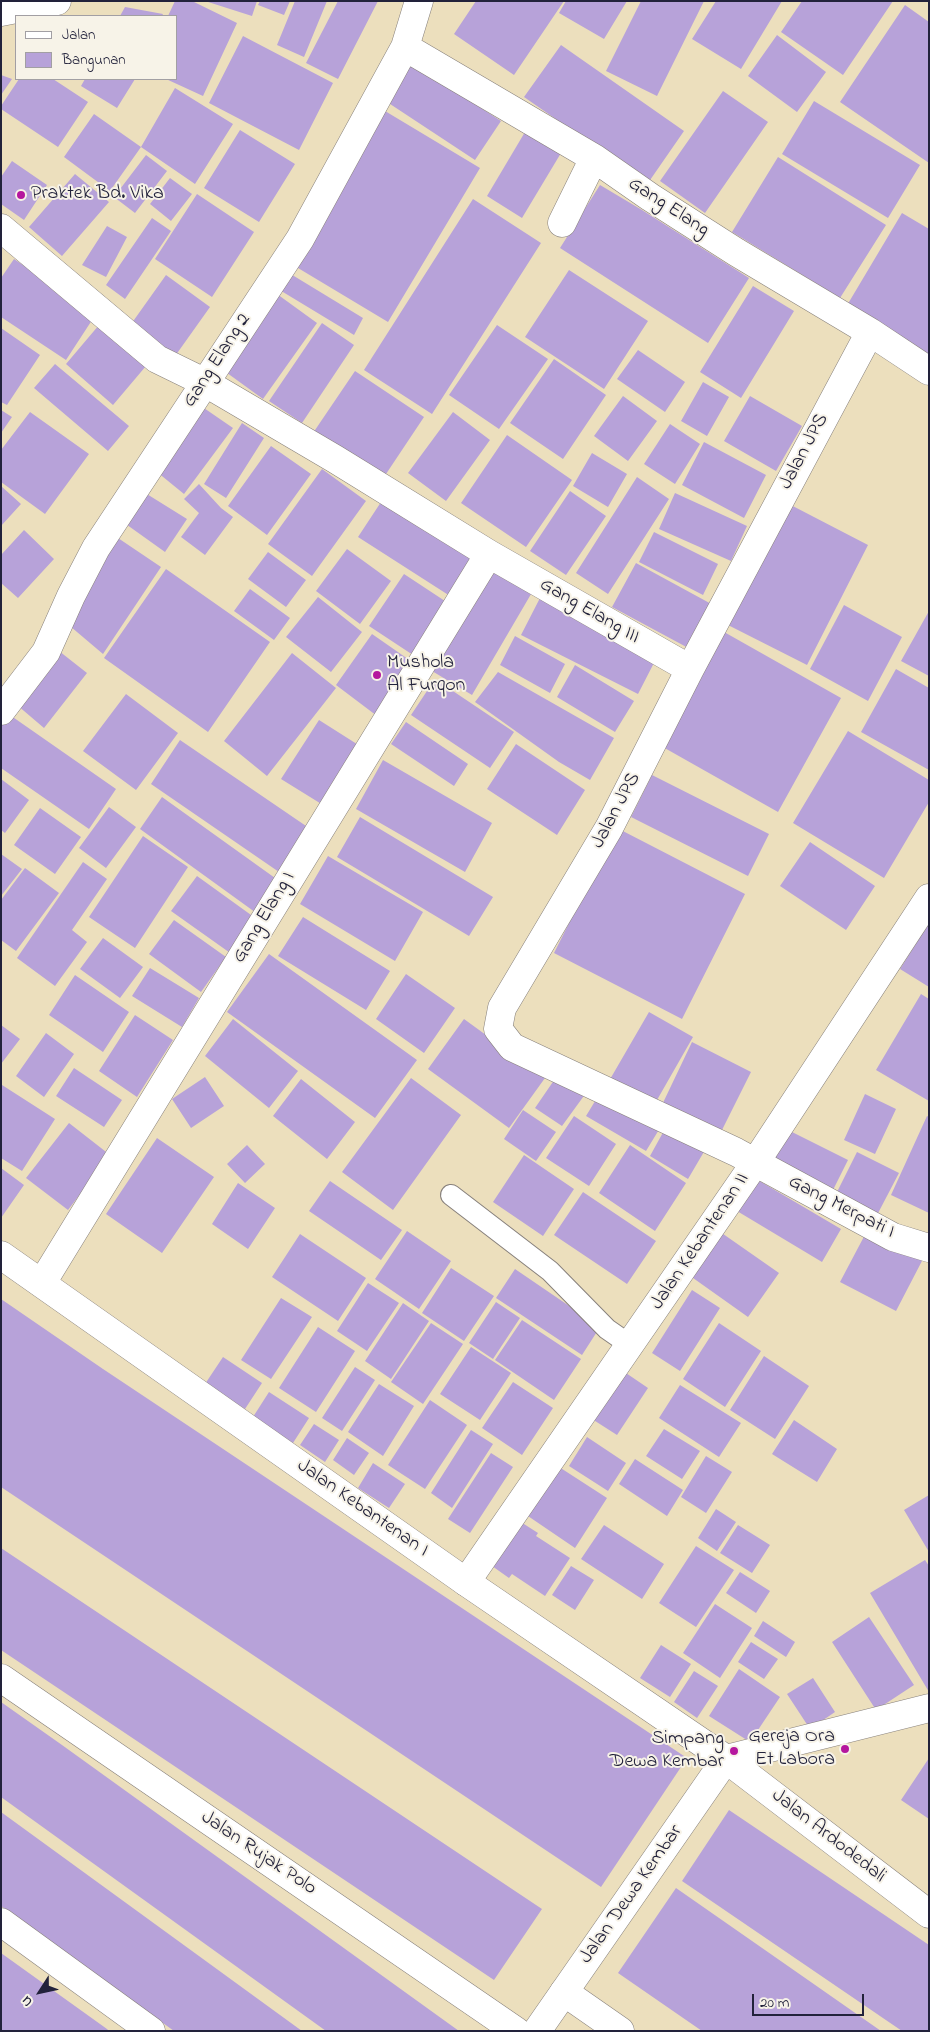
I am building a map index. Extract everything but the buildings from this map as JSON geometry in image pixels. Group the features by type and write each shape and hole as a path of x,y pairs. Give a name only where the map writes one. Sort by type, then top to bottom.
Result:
{"street":[{"path":"1,12 57,1"},
{"name":"Gang Elang 2","path":"1,712 46,652 71,596 96,548 300,238 405,47 419,1"},
{"name":"Gang Elang","path":"405,47 594,158 650,197 736,252 870,332 929,371"},
{"path":"562,223 594,158"},
{"name":"Gang Elang III","path":"1,228 157,359 204,382 335,459 489,554 690,669"},
{"name":"Jalan JPS","path":"755,1163 512,1047 498,1029 502,1008 609,828 690,669 870,332"},
{"name":"Gang Elang I","path":"42,1283 489,554"},
{"name":"Jalan Kebantenan II","path":"466,1582 755,1163 929,898"},
{"name":"Gang Merpati I","path":"755,1163 893,1237 929,1248"},
{"name":"Jalan Kebantenan I","path":"1,1255 466,1582 726,1759"},
{"name":"Jalan Rujak Polo","path":"1,1678 516,2031"},
{"path":"726,1759 929,1708"},
{"name":"Jalan Ardodedali","path":"726,1759 929,1914"},
{"name":"Jalan Dewa Kembar","path":"537,2031 726,1759"},
{"path":"1,1922 151,2031"},
{"path":"564,1992 620,2031"}],"lane":[{"path":"451,1195 550,1271 607,1329 630,1345"}],"place":[{"name":"Praktek Bd. Vika","path":"21,195"},
{"name":"Mushola Al Furqon","path":"377,675"},
{"name":"Gereja Ora Et Labora","path":"845,1749"},
{"name":"Simpang Dewa Kembar","path":"734,1751"}]}
